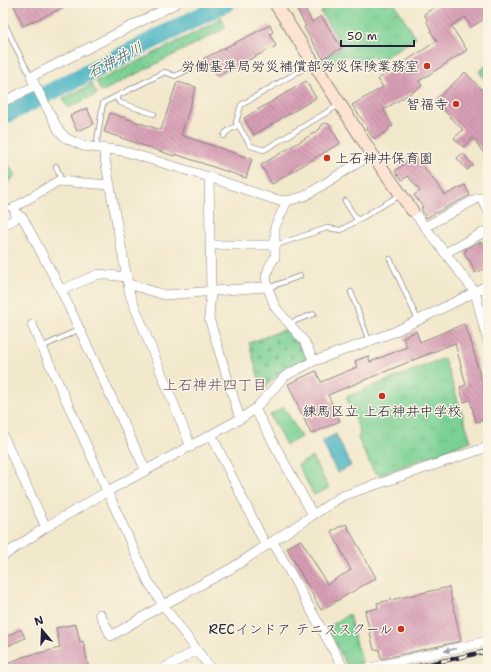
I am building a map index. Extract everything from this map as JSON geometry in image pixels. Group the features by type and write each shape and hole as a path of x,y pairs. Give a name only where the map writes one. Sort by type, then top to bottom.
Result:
{"street":[{"path":"3,102 177,3"},
{"path":"275,3 372,154 412,210 475,292 488,342"},
{"path":"35,84 59,131 66,138 84,146 123,151 209,177 273,199 287,201 305,196 372,154"},
{"path":"100,148 110,185 130,295 191,447"},
{"path":"209,177 211,292 209,318 240,419"},
{"path":"3,226 15,219 15,207 61,180 110,185"},
{"path":"425,227 478,198 481,198 488,210"},
{"path":"287,201 275,227 276,257 269,267 266,277 268,288 275,307 304,341 314,361"},
{"path":"15,212 23,218 61,290 146,471"},
{"path":"445,253 488,230"},
{"path":"210,245 276,245"},
{"path":"61,290 99,274 128,281 165,295 264,287 268,288"},
{"path":"3,556 46,527 108,491 212,436 240,419 255,409 285,376 314,361 394,332 488,285"},
{"path":"32,325 148,581 163,605 211,669"},
{"path":"255,409 313,515"},
{"path":"3,436 46,527"},
{"path":"212,436 270,544 344,669"},
{"path":"100,614 111,636 163,605 232,568 342,496 488,447"},
{"path":"366,669 488,641"},
{"path":"163,669 197,650"}],"lane":[{"path":"3,20 35,84"},
{"path":"314,63 241,105 236,122 251,146 264,150 340,104"},
{"path":"100,148 103,103 165,72 175,76 193,67"},
{"path":"117,97 118,101 121,103 154,114"},
{"path":"224,136 225,132 239,125"},
{"path":"56,166 61,180"},
{"path":"276,245 327,228 341,230 401,194"},
{"path":"345,201 357,220"},
{"path":"4,204 15,212"},
{"path":"390,259 418,320"},
{"path":"268,288 300,276"},
{"path":"351,292 369,342"},
{"path":"289,323 314,314"},
{"path":"42,347 80,329"}],"green space":[{"path":"335,3 394,3 416,38 377,62 372,55 355,66 349,55 328,68 322,60 343,47 321,12"},
{"path":"221,17 226,28 101,92 96,81 109,76 212,24"},
{"path":"488,64 488,84 479,71"},
{"path":"91,83 97,94 68,108 63,98 83,89"},
{"path":"3,157 16,175 3,188"},
{"path":"289,328 308,358 282,372 262,391 249,343"},
{"path":"444,358 471,441 380,475 374,472 358,439 360,432 346,397"},
{"path":"284,407 301,437 286,445 270,415"},
{"path":"312,457 329,488 314,495 298,465"},
{"path":"349,614 357,649 359,648 362,663 351,667 347,665 327,628"}],"water":[{"path":"336,434 351,466 337,473 322,441"}],"building":[{"path":"13,3 73,3 23,26"},
{"path":"293,3 302,3 312,22 321,16 342,48 323,58 304,27 306,26"},
{"path":"442,3 488,3 488,17 471,27 465,17 451,26 467,50 419,81 422,86 383,110 393,126 388,128 389,130 375,139 374,137 373,138 352,105 383,87 378,79 437,41 431,32 424,14"},
{"path":"270,25 273,32 270,34 276,46 217,76 210,64 207,66 203,59"},
{"path":"465,72 488,96 488,105 483,110 488,115 488,159 473,138 463,147 454,138 463,130 435,101"},
{"path":"306,81 316,98 254,135 244,118"},
{"path":"177,82 196,87 181,135 252,159 246,178 175,154 174,156 104,132 110,113 161,130"},
{"path":"87,108 94,124 77,131 70,116"},
{"path":"325,123 329,124 340,143 272,184 261,165 319,130"},
{"path":"463,153 473,165 467,170 457,158"},
{"path":"415,155 445,195 465,185 470,195 426,218 421,208 423,207 414,195 420,191 408,176 402,180 395,171"},
{"path":"488,240 488,267 475,273 470,260 468,260 464,251 473,245 481,242 482,244"},
{"path":"464,324 470,338 488,405 488,419 476,422 470,400 464,402 460,387 466,385 455,343 328,395 340,421 311,434 288,384 316,371 321,382 357,367 355,361 368,356 370,362 407,347 403,338 416,331 420,342"},
{"path":"346,524 376,578 321,610 287,548 301,540 327,584 351,570 331,531"},
{"path":"449,587 461,641 381,659 379,649 374,650 365,611 378,608 377,603"},
{"path":"76,624 80,642 83,641 89,669 3,669 3,666 22,657 60,648 56,628"},
{"path":"21,629 25,638 3,648 3,638"}],"waterway":[{"name":"石神井川","path":"3,116 226,3"}],"railway":[{"path":"406,669 488,651"}],"place":[{"name":"労働基準局労災補償部労災保険業務室","path":"427,66"},
{"name":"智福寺","path":"456,104"},
{"name":"上石神井保育園","path":"327,158"},
{"name":"練馬区立 上石神井中学校","path":"382,396"},
{"name":"RECインドア テニススクール","path":"401,629"}],"district":[{"name":"上石神井四丁目","path":"215,385"}]}
